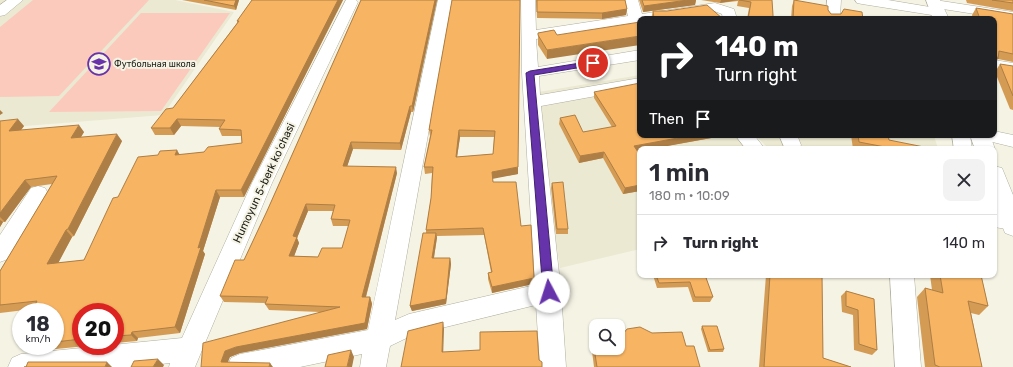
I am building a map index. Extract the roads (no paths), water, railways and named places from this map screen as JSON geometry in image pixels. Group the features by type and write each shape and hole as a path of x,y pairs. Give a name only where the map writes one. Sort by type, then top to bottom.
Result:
{"main road":[{"path":"997,186 1006,223"}],"street":[{"path":"0,12 16,0"},
{"path":"373,367 445,0"},
{"path":"528,0 530,73 549,292 553,367"},
{"path":"528,36 636,20 631,0"},
{"path":"833,16 834,0"},
{"path":"862,0 1013,16"},
{"name":"Humoyun 5-berk koʻchasi","path":"186,358 262,183 350,2"},
{"path":"660,16 715,7 729,12 731,16"},
{"path":"530,73 637,55"},
{"path":"997,65 1013,68"},
{"path":"532,102 637,84"},
{"path":"997,137 1013,141"},
{"path":"747,138 753,146"},
{"path":"0,253 38,193"},
{"path":"902,278 908,367"},
{"path":"240,367 379,338 409,325 549,292"},
{"path":"21,367 186,358"}],"place":[{"name":"Футбольная школа","path":"99,64"}]}
